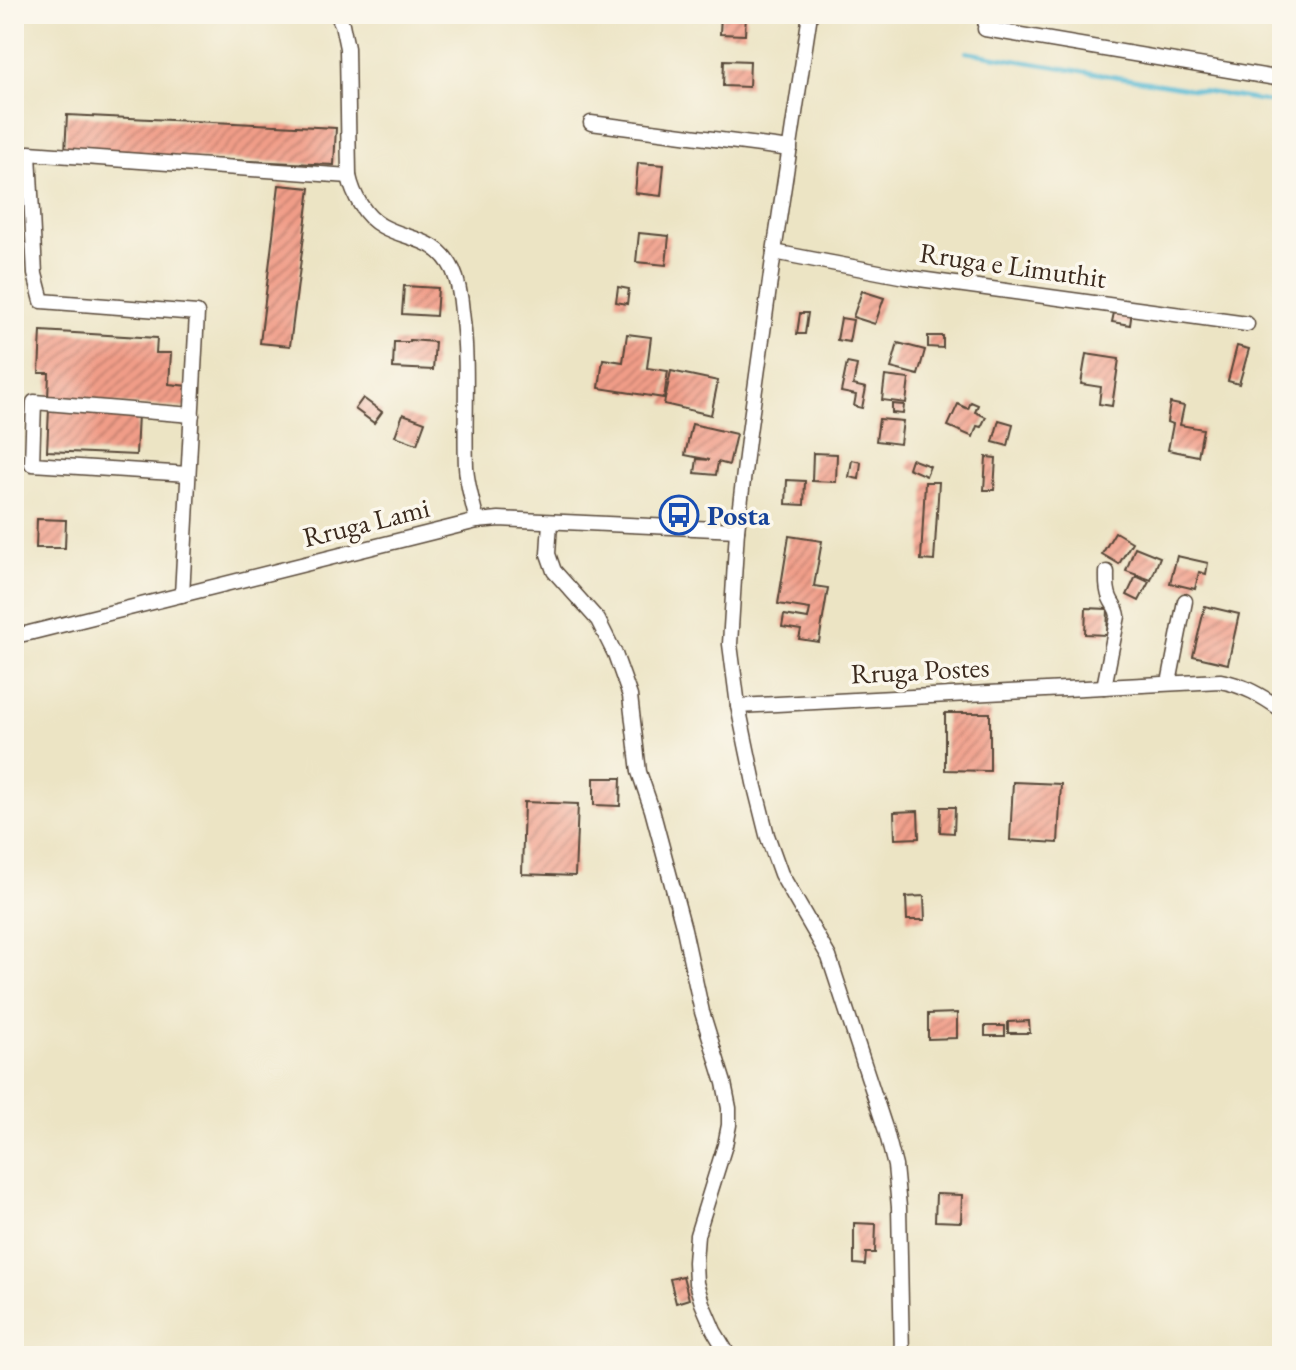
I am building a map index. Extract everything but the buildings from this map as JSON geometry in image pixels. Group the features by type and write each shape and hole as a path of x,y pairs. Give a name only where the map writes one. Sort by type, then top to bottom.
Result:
{"street":[{"path":"337,14 347,48 351,188 372,220 384,228 426,242 443,255 454,272 461,298 465,335 466,469 477,521"},
{"path":"810,14 737,530 730,644 738,706 754,783 776,861 829,957 895,1166 899,1207 902,1356"},
{"path":"987,14 985,29 1282,79"},
{"path":"591,123 790,149"},
{"path":"182,595 197,313 42,301 35,274 29,153 349,176"},
{"name":"Rruga e Limuthit","path":"774,252 905,277 1247,324"},
{"path":"188,474 32,464 34,402 192,415"},
{"name":"Rruga Lami","path":"14,636 477,521 499,519 737,530"},
{"path":"550,522 548,554 554,571 598,620 615,654 630,696 639,772 652,810 684,929 702,1012 724,1083 729,1125 697,1235 695,1262 696,1283 702,1303 729,1356"},
{"path":"1104,687 1118,616 1109,597 1107,572"},
{"path":"1169,683 1185,601"},
{"name":"Rruga Postes","path":"738,706 1220,681 1251,690 1282,710"}],"waterway":[{"path":"966,52 1282,104"}],"place":[{"name":"Posta","path":"679,515"}]}
